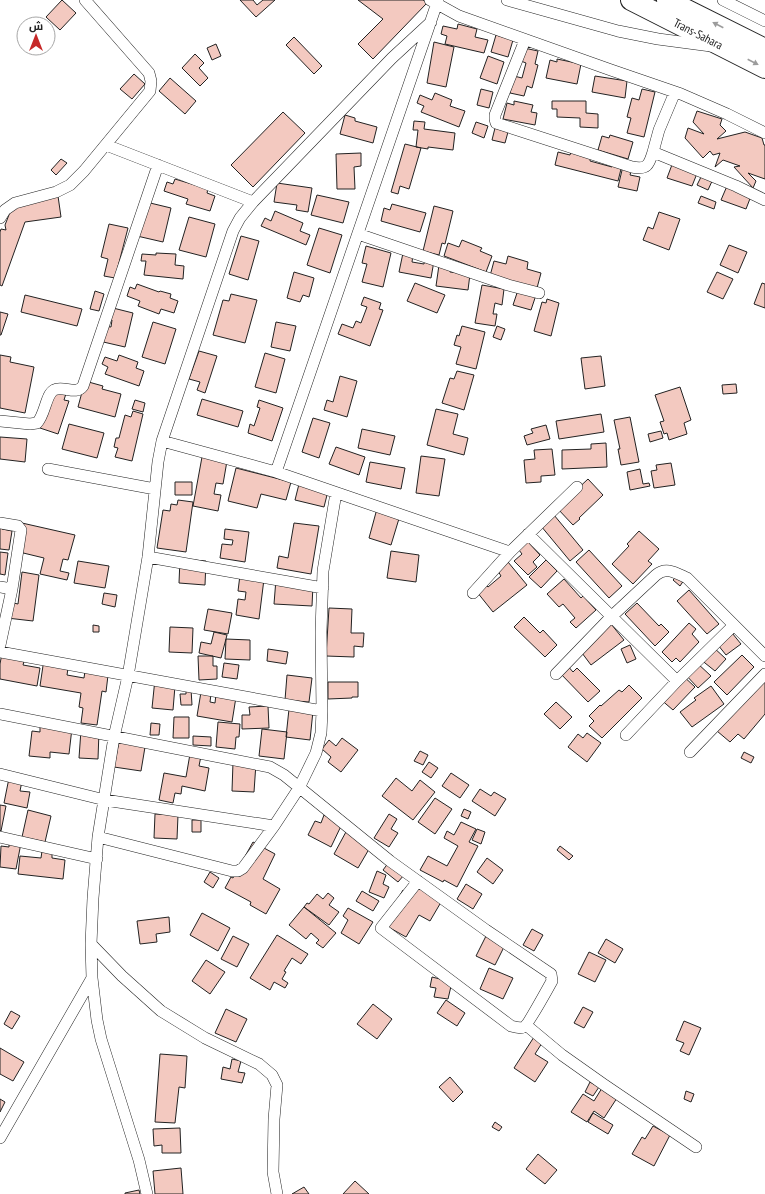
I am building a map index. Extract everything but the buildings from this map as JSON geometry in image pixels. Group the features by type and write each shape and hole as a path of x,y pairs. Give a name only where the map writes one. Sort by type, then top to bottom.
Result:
{"highway":[{"name":"Trans-Sahara","path":"631,0 765,68"},
{"name":"Trans-Sahara","path":"667,0 765,49"}],"street":[{"path":"0,218 6,210 15,203 56,192 70,185 84,172 147,96 151,86 149,73 85,0"},
{"path":"507,0 572,19 658,40 726,48"},
{"path":"723,0 765,21"},
{"path":"276,472 431,22 435,2 459,16 681,94 727,114 765,133"},
{"path":"148,1194 139,1160 101,1039 92,978 91,944 98,837 114,737 128,676 148,557 158,462 162,441 233,231 240,218 253,202 392,58 431,22"},
{"path":"525,40 495,115 496,123 640,169 649,164 659,130 675,92"},
{"path":"106,145 253,202"},
{"path":"653,152 736,186 765,200"},
{"path":"0,421 30,424 37,423 53,390 77,390 83,386 158,165"},
{"path":"358,234 508,285 539,293"},
{"path":"162,441 276,472 510,552"},
{"path":"48,469 155,489"},
{"path":"473,593 510,552 577,487"},
{"path":"98,837 232,871 238,871 243,868 274,826 299,788 316,752 321,733 321,632 324,563 336,493"},
{"path":"0,523 18,526 21,530 12,589 0,645"},
{"path":"528,534 677,681"},
{"path":"148,557 323,588"},
{"path":"556,674 611,617 659,572 664,570 674,572 687,578 765,656"},
{"path":"0,587 12,589"},
{"path":"626,735 734,624"},
{"path":"0,652 322,711"},
{"path":"690,752 765,674"},
{"path":"0,714 270,768 284,775 390,862 418,881 551,974 552,981 524,1027 518,1028 511,1026 381,928 418,881"},
{"path":"0,774 105,800 274,826"},
{"path":"0,837 97,860"},
{"path":"91,944 122,976 161,1011 205,1038 259,1064 272,1075 277,1085 274,1119 273,1172 277,1194"},
{"path":"0,1138 92,978"},
{"path":"526,1025 562,1055 696,1147"}]}
